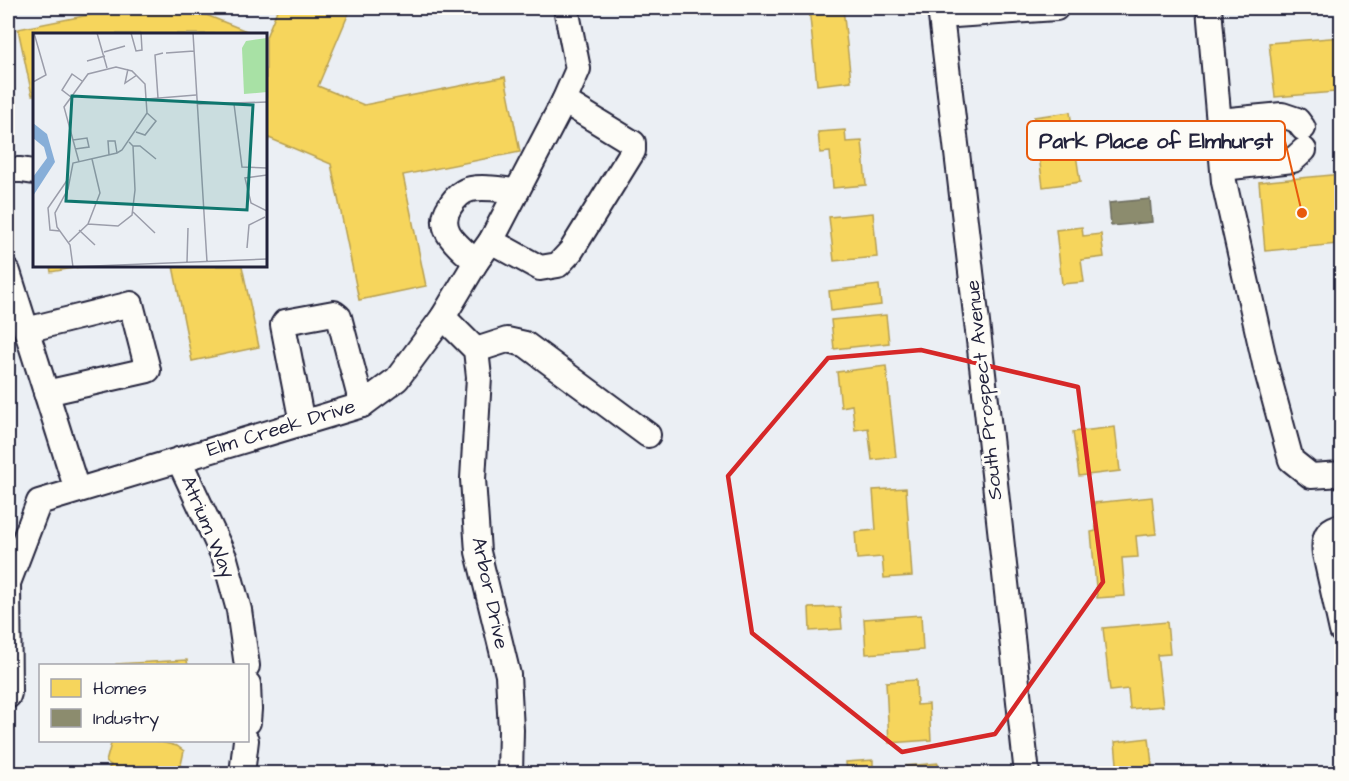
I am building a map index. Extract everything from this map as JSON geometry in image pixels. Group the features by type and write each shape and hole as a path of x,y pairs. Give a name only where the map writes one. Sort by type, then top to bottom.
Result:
{"street":[{"name":"Elm Creek Drive","path":"8,616 8,583 39,502 362,405 397,379 443,317 491,241 564,101 578,69 566,8"},
{"path":"940,11 954,15 1056,8"},
{"path":"1209,8 1224,182 1266,368 1291,460 1311,476 1341,474"},
{"name":"South Prospect Avenue","path":"940,11 1027,774"},
{"path":"491,241 540,268 558,265 571,251 633,152 633,143 564,101"},
{"path":"1219,121 1282,115 1297,120 1303,139 1293,160 1223,168"},
{"path":"8,170 33,172"},
{"path":"476,262 453,240 444,225 446,212 455,197 469,190 486,188 517,191"},
{"path":"8,272 77,490"},
{"path":"26,330 131,304 148,370 46,393"},
{"path":"302,423 283,325 285,322 334,313 339,317 362,405"},
{"path":"443,317 476,350 507,340 525,344 648,435"},
{"name":"Arbor Drive","path":"476,350 479,377 473,479 478,552 508,675 512,730 510,774"},
{"name":"Atrium Way","path":"179,459 225,559 239,610 247,664"},
{"path":"1341,526 1327,534 1323,542 1341,631"},
{"path":"8,616 8,696"},
{"path":"242,774 246,742"}],"highlighted area":[{"path":"921,350 1078,387 1103,582 995,734 902,752 752,633 728,476 828,358"}],"building: Homes":[{"path":"124,8 200,8 201,13 251,33 33,33 32,95 18,29"},
{"path":"278,8 351,8 318,86 364,105 505,77 520,152 403,175 426,286 359,300 331,164 269,138 267,143 267,35"},
{"path":"809,8 843,8 851,81 817,85"},
{"path":"1342,37 1342,165 1335,92 1275,97 1269,43"},
{"path":"1070,112 1080,182 1043,187 1034,117"},
{"path":"845,130 846,142 862,141 866,185 833,188 830,152 820,153 818,132"},
{"path":"1342,174 1342,282 1338,244 1265,251 1259,182"},
{"path":"873,213 877,257 834,261 829,217"},
{"path":"1082,227 1083,236 1101,234 1104,257 1081,260 1084,282 1062,284 1056,230"},
{"path":"50,267 79,267 51,272"},
{"path":"173,267 242,267 259,347 192,361"},
{"path":"879,285 881,305 831,311 829,291"},
{"path":"886,315 889,343 834,349 831,320"},
{"path":"886,366 896,457 872,460 868,428 855,430 852,405 841,407 837,372"},
{"path":"1115,427 1120,471 1079,476 1073,432"},
{"path":"906,488 912,576 884,578 882,557 857,559 855,532 876,530 873,490"},
{"path":"1152,497 1156,534 1136,536 1138,557 1122,558 1125,596 1097,598 1091,532 1096,531 1094,503"},
{"path":"840,607 842,629 810,631 809,608"},
{"path":"921,615 923,650 866,654 864,619"},
{"path":"1167,622 1170,654 1157,655 1163,706 1130,709 1128,689 1110,691 1103,628"},
{"path":"187,660 188,664 116,664"},
{"path":"916,680 917,705 929,704 931,740 889,743 886,682"},
{"path":"1149,738 1153,774 1118,774 1115,742"},
{"path":"111,742 161,742 177,746 184,751 179,774 105,774 111,765 106,762"},
{"path":"873,760 873,774 847,774 846,762"},
{"path":"938,763 939,774 895,774 907,772 906,766"}],"building: Industry":[{"path":"1150,199 1152,222 1111,226 1109,203"}],"place":[{"name":"Park Place of Elmhurst","path":"1302,213"}]}
